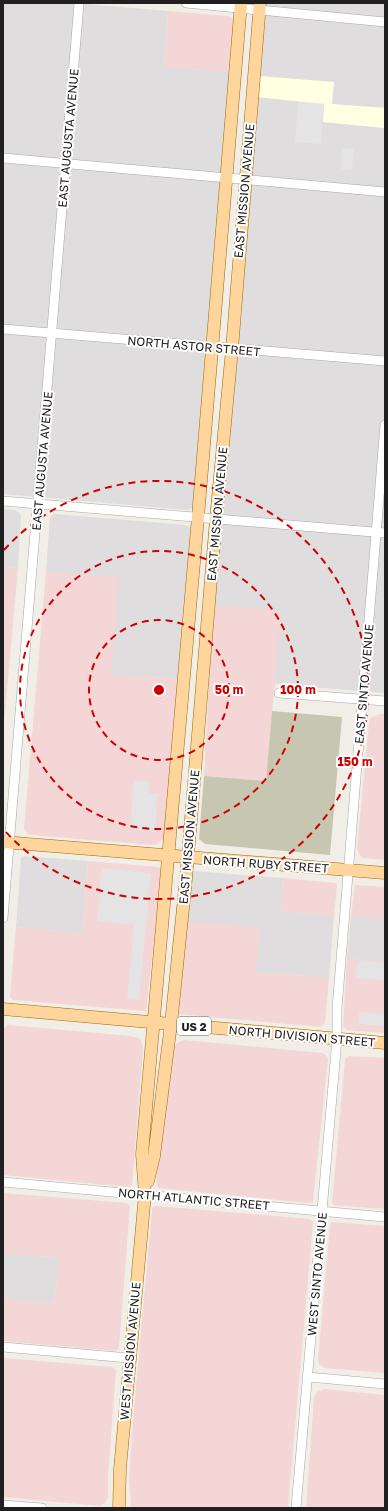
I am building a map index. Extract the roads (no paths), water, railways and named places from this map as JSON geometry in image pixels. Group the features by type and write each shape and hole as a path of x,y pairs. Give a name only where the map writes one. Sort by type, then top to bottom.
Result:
{"main road":[{"name":"EAST MISSION AVENUE","path":"153,1023 169,856 241,5"},
{"name":"EAST MISSION AVENUE","path":"171,1024 188,858 260,6"},
{"name":"NORTH RUBY STREET","path":"6,843 385,874"},
{"name":"NORTH DIVISION STREET","path":"3,1009 385,1043"},
{"name":"WEST MISSION AVENUE","path":"145,1194 142,1154 153,1023"},
{"name":"WEST MISSION AVENUE","path":"119,1508 120,1469 129,1358 145,1194 154,1156 171,1024"}],"street":[{"name":"EAST AUGUSTA AVENUE","path":"3,918 6,843 53,333 79,3"},
{"path":"186,3 260,6 385,22"},
{"path":"3,158 385,192"},
{"name":"NORTH ASTOR STREET","path":"3,329 385,361"},
{"name":"EAST SINTO AVENUE","path":"337,1039 337,1008 363,700 380,533 385,425"},
{"path":"3,501 380,533"},
{"path":"279,694 385,701"},
{"name":"WEST SINTO AVENUE","path":"296,1508 337,1039"},
{"name":"NORTH ATLANTIC STREET","path":"3,1182 385,1217"},
{"path":"3,1347 129,1358"},
{"path":"308,1377 385,1384"},
{"path":"3,1504 42,1508"}]}
